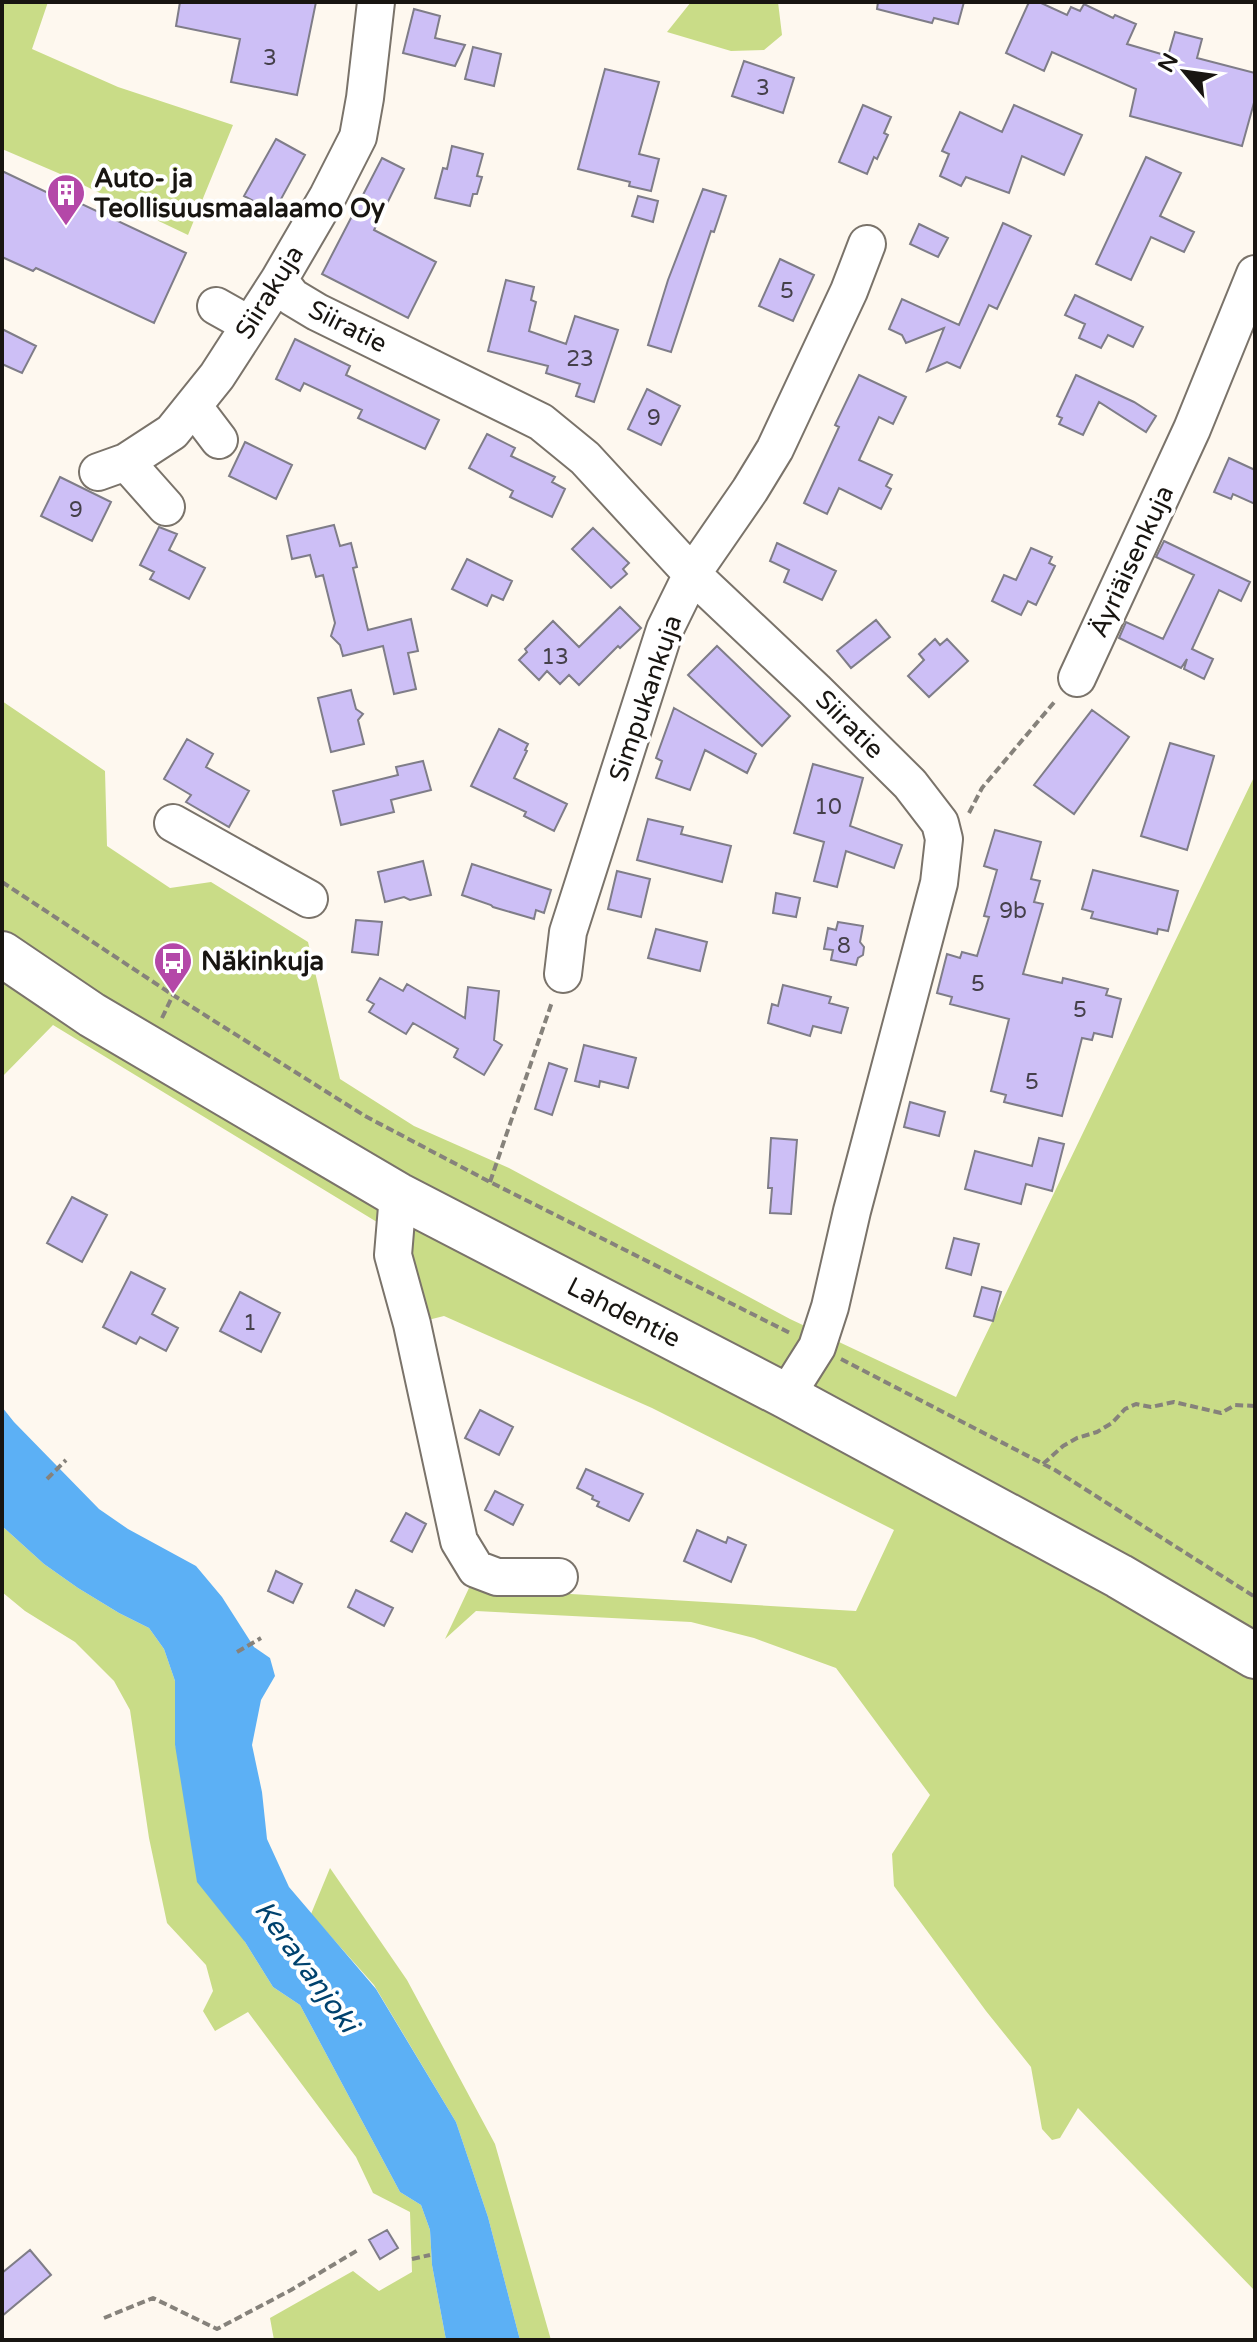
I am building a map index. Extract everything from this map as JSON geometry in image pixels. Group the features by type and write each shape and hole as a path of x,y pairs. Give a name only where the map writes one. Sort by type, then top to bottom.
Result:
{"main road":[{"name":"Lahdentie","path":"2,954 92,1015 398,1195 786,1396 1119,1576 1255,1656"}],"street":[{"name":"Siirakuja","path":"183,419 279,280 358,137 376,2"},
{"name":"Simpukankuja","path":"563,974 568,932 665,629 692,574 775,449 849,291 867,244"},
{"name":"Äyriäisenkuja","path":"1077,678 1192,429 1255,274"},
{"name":"Siiratie","path":"279,280 292,297 317,312 510,406 553,431 585,458 692,574 910,784 940,823 944,839 939,883 852,1211 830,1307 817,1347 786,1396"},
{"path":"216,306 250,325"},
{"path":"166,507 112,467 183,419 219,440"},
{"path":"173,823 309,899"},
{"path":"398,1195 393,1255 412,1324 459,1541 476,1569 497,1577 559,1577"}],"path":[{"path":"963,822 982,788 1077,678"},
{"path":"2,882 365,1116 798,1337"},
{"path":"490,1182 563,974"},
{"path":"841,1359 1043,1464 1255,1597"},
{"path":"1043,1464 1063,1446 1097,1432 1136,1404 1151,1407 1174,1402 1221,1413 1235,1405 1255,1406"},
{"path":"47,1479 66,1460"},
{"path":"237,1652 261,1638"},
{"path":"104,2318 153,2298 217,2329 358,2250"},
{"path":"412,2259 430,2255"}],"green space":[{"path":"2,2 48,2 32,49 118,87 233,125 188,235 2,149"},
{"path":"691,2 778,2 782,35 764,50 731,51 667,32"},
{"path":"2,701 105,771 107,846 170,888 211,882 308,942 340,1079 414,1126 509,1168 790,1319 956,1397 1255,775 1255,2291 1078,2108 1060,2138 1052,2140 1042,2129 1031,2067 894,1886 892,1854 930,1795 836,1668 754,1638 691,1622 476,1611 445,1639 469,1588 856,1611 894,1530 652,1408 444,1316 412,1324 395,1233 53,1025 2,1077"},
{"path":"2,1526 44,1564 78,1588 149,1628 164,1649 175,1681 175,1745 245,1942 273,1987 300,2005 400,2192 421,2205 430,2230 432,2265 446,2340 274,2340 270,2318 353,2271 379,2291 412,2272 410,2212 373,2193 356,2157 248,2012 215,2031 203,2011 213,1991 206,1965 167,1923 149,1838 130,1710 114,1681 75,1642 25,1611 2,1592"},
{"path":"330,1868 407,1980 495,2144 551,2340 520,2340 488,2217 456,2122 374,1985 311,1914"}],"water":[{"name":"Keravanjoki","path":"2,1407 99,1509 128,1529 196,1566 222,1597 254,1647 270,1658 275,1676 261,1700 252,1745 262,1792 267,1839 289,1887 376,1989 456,2122 488,2217 520,2340 446,2340 432,2265 430,2230 421,2205 400,2192 300,2005 273,1987 245,1942 197,1882 175,1745 175,1681 164,1649 149,1628 78,1588 44,1564 2,1526"}],"building":[{"path":"180,2 316,2 297,95 231,82 240,39 176,26"},
{"path":"878,2 964,2 958,24 934,18 932,23 877,9"},
{"path":"1029,2 1039,2 1067,15 1071,7 1080,11 1084,4 1113,18 1115,15 1136,24 1127,44 1168,56 1175,32 1202,39 1197,58 1255,73 1255,99 1242,146 1130,116 1136,89 1052,52 1044,71 1006,53"},
{"path":"414,9 440,16 435,38 465,45 455,66 403,53"},
{"path":"473,47 501,54 494,86 465,79"},
{"path":"744,61 794,78 783,113 732,96"},
{"path":"605,69 659,82 639,154 659,159 651,191 629,186 630,182 578,169"},
{"path":"863,105 891,117 884,133 888,135 867,174 839,162"},
{"path":"1014,105 1082,135 1064,175 1022,156 1009,193 966,177 961,186 940,176 949,154 942,151 960,112 1002,132"},
{"path":"276,139 305,155 274,212 244,196"},
{"path":"452,146 483,154 477,176 482,177 470,206 435,198"},
{"path":"1146,157 1181,173 1160,216 1194,232 1184,252 1151,237 1131,280 1096,264"},
{"path":"382,158 404,169 374,230 436,262 408,318 322,274"},
{"name":"Auto- ja Teollisuusmaalaamo Oy","path":"2,171 67,202 69,198 186,253 154,323 36,268 33,271 2,257"},
{"path":"703,189 726,196 714,232 711,231 671,352 648,345 668,280"},
{"path":"638,196 658,201 653,222 632,216"},
{"path":"1003,223 1031,236 997,309 989,305 960,368 947,362 927,371 944,328 906,343 902,335 889,329 902,299 959,325"},
{"path":"919,224 948,238 938,257 910,244"},
{"path":"780,259 814,275 793,321 759,306"},
{"path":"506,280 534,287 531,300 536,302 529,331 566,344 575,316 618,330 594,402 576,396 580,384 546,373 548,366 488,351"},
{"path":"1075,295 1143,327 1133,347 1108,335 1101,348 1079,338 1085,324 1065,315"},
{"path":"2,329 36,346 22,373 2,364"},
{"path":"295,339 350,366 346,375 439,420 425,449 358,418 362,410 304,383 300,391 276,379"},
{"path":"859,375 906,397 893,424 879,417 859,460 892,475 886,486 891,489 881,509 839,488 827,514 804,503"},
{"path":"1076,375 1134,402 1156,416 1146,432 1099,402 1083,435 1059,424 1062,418 1057,416"},
{"path":"647,389 680,406 661,445 628,429"},
{"path":"487,434 515,448 511,456 555,477 552,482 565,489 552,517 510,497 513,491 469,468"},
{"path":"245,442 292,465 276,499 229,476"},
{"path":"1229,458 1255,470 1255,504 1233,494 1231,499 1214,492"},
{"path":"60,477 111,502 92,541 41,516"},
{"path":"334,525 340,546 351,543 357,567 353,568 368,630 411,619 418,651 408,653 416,689 394,694 383,646 343,656 340,645 331,636 335,623 323,575 316,577 310,555 292,559 287,536"},
{"path":"159,527 177,534 169,550 205,568 189,599 150,579 154,572 140,565"},
{"path":"593,528 629,563 623,569 627,574 611,588 572,549"},
{"path":"1164,541 1250,582 1241,601 1219,590 1192,649 1213,659 1204,679 1184,669 1187,659 1181,668 1119,638 1126,622 1163,639 1194,575 1156,557"},
{"path":"777,543 836,571 822,600 784,582 789,570 770,561"},
{"path":"1031,548 1052,557 1049,563 1055,566 1036,605 1028,601 1021,615 992,601 1004,575 1016,580"},
{"path":"467,559 512,581 503,600 492,595 487,606 452,589"},
{"path":"620,607 641,628 579,685 569,675 560,684 547,671 539,680 519,660 527,652 525,649 553,621 579,647"},
{"path":"876,620 890,637 851,668 837,651"},
{"path":"935,639 940,645 947,639 968,661 929,697 908,676 924,660 919,654"},
{"path":"717,646 790,716 762,746 688,675"},
{"path":"351,690 356,709 363,714 358,720 364,744 331,752 318,698"},
{"path":"674,708 756,754 747,773 705,750 690,790 656,778 662,761 656,758"},
{"path":"1092,710 1129,737 1074,814 1034,785"},
{"path":"499,729 528,744 514,778 567,804 554,831 524,816 526,812 471,786"},
{"path":"187,739 213,754 206,767 249,791 229,827 186,802 191,795 164,779"},
{"path":"1170,743 1214,756 1187,850 1141,836"},
{"path":"423,761 431,790 391,800 394,812 341,825 333,791 398,775 396,767"},
{"path":"813,764 863,778 850,826 902,845 894,868 846,851 837,887 814,881 824,842 794,833"},
{"path":"648,819 683,827 681,834 731,846 722,882 637,860"},
{"path":"995,830 1041,842 1031,879 1040,881 1034,902 1043,904 1023,974 1062,983 1063,978 1108,989 1106,995 1121,999 1112,1037 1094,1033 1092,1040 1082,1038 1062,1116 1004,1102 1006,1095 991,1091 1009,1019 950,1004 952,997 937,993 947,954 960,958 962,952 977,956 989,917 984,916 997,870 984,866"},
{"path":"423,861 431,895 385,902 378,872"},
{"path":"472,864 551,890 544,913 536,910 534,919 462,895"},
{"path":"1093,870 1178,891 1168,931 1158,929 1157,934 1091,918 1093,912 1082,909"},
{"path":"617,871 650,879 641,917 608,909"},
{"path":"776,893 800,898 796,917 773,913"},
{"path":"356,920 382,922 378,955 352,952"},
{"path":"838,922 863,926 860,942 864,947 863,955 856,965 831,960 833,950 824,949 828,928 836,930"},
{"path":"656,929 707,942 700,971 648,958"},
{"path":"380,978 403,991 407,984 465,1018 468,987 499,991 494,1040 502,1045 484,1075 454,1057 458,1049 413,1023 406,1034 369,1012 374,1004 367,1000"},
{"path":"783,985 831,997 829,1003 848,1008 841,1033 813,1026 810,1036 768,1023 772,1004 778,1006"},
{"path":"584,1045 636,1058 628,1088 600,1081 599,1087 575,1081"},
{"path":"549,1063 567,1069 552,1115 535,1109"},
{"path":"910,1102 945,1112 939,1136 904,1127"},
{"path":"771,1138 797,1140 791,1214 770,1213"},
{"path":"1039,1138 1064,1144 1052,1191 1026,1184 1021,1204 965,1189 975,1151 1032,1166"},
{"path":"72,1197 107,1215 82,1262 47,1243"},
{"path":"954,1238 979,1244 971,1275 946,1268"},
{"path":"131,1272 165,1289 152,1314 178,1328 166,1351 140,1337 136,1344 103,1327"},
{"path":"982,1287 1001,1292 993,1321 974,1316"},
{"path":"240,1292 280,1313 261,1352 220,1331"},
{"path":"480,1410 513,1427 499,1455 465,1438"},
{"path":"586,1469 643,1494 629,1521 597,1506 599,1502 592,1499 593,1496 577,1488"},
{"path":"495,1491 523,1505 513,1525 485,1510"},
{"path":"406,1513 426,1524 412,1552 391,1541"},
{"path":"697,1530 726,1543 728,1537 746,1545 731,1582 684,1561"},
{"path":"276,1571 302,1584 293,1603 268,1591"},
{"path":"356,1590 393,1608 384,1626 348,1607"},
{"path":"387,2230 398,2248 380,2259 369,2240"},
{"path":"30,2250 51,2275 2,2316 2,2273"}],"place":[{"name":"Auto- ja Teollisuusmaalaamo Oy","path":"66,227"},
{"name":"Näkinkuja","path":"173,995"}]}
